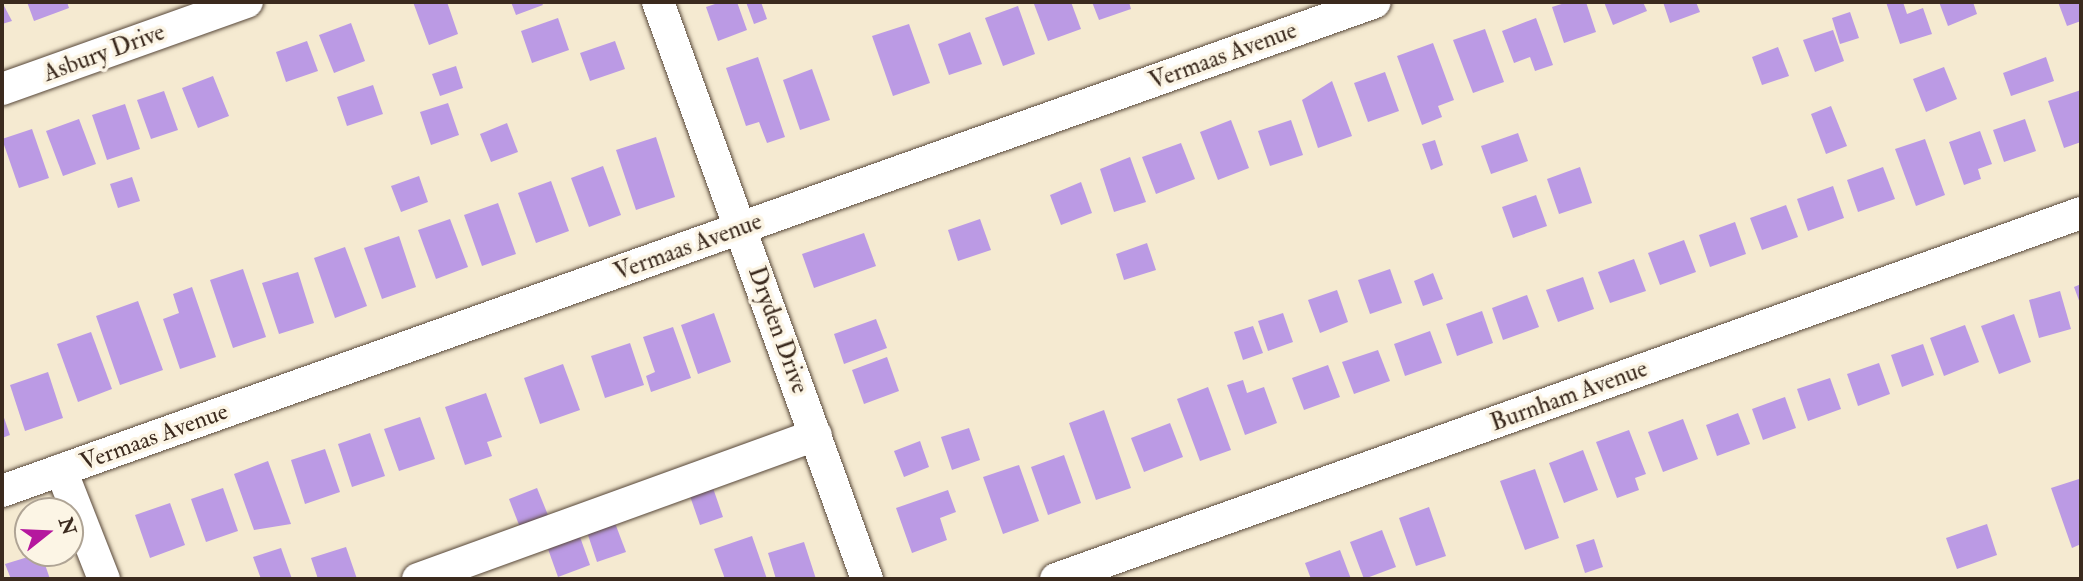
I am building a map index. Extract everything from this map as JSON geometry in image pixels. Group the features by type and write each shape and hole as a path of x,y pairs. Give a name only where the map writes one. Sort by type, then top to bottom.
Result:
{"street":[{"name":"Asbury Drive","path":"2,89 247,2"},
{"name":"Dryden Drive","path":"658,2 867,579"},
{"name":"Vermaas Avenue","path":"2,491 1375,2"},
{"name":"Burnham Avenue","path":"1056,579 2081,213"},
{"path":"418,579 816,435"},
{"path":"61,470 104,579"}],"building":[{"path":"2,2 12,21 2,24"},
{"path":"27,2 67,2 69,8 34,21"},
{"path":"413,2 447,2 458,34 429,45"},
{"path":"511,2 541,2 543,5 516,15"},
{"path":"721,2 737,2 747,30 718,41 706,7"},
{"path":"746,2 761,2 767,19 754,24"},
{"path":"1071,2 1081,29 1048,41 1034,4"},
{"path":"1092,2 1129,2 1131,9 1099,20"},
{"path":"1568,2 1586,2 1596,32 1564,43 1552,7"},
{"path":"1604,2 1643,2 1647,11 1613,25"},
{"path":"1663,2 1696,2 1700,12 1670,23"},
{"path":"1886,2 1903,2 1907,14 1923,8 1932,34 1900,44"},
{"path":"1939,2 1973,2 1977,14 1948,26"},
{"path":"2058,2 2081,2 2081,21 2067,26"},
{"path":"1018,6 1035,54 1003,66 985,18"},
{"path":"1850,12 1859,38 1840,44 1832,18"},
{"path":"558,18 569,50 532,63 521,31"},
{"path":"1536,18 1553,65 1535,71 1530,57 1514,63 1502,31"},
{"path":"351,23 365,61 334,73 319,35"},
{"path":"909,24 930,83 893,96 872,36"},
{"path":"1485,29 1504,82 1473,93 1453,40"},
{"path":"1833,30 1844,61 1815,72 1803,40"},
{"path":"970,32 982,64 949,75 938,44"},
{"path":"307,41 318,71 286,82 276,52"},
{"path":"615,41 625,69 590,81 580,53"},
{"path":"1433,43 1454,100 1438,106 1442,117 1422,125 1397,56"},
{"path":"1778,47 1789,76 1762,85 1752,57"},
{"path":"758,57 785,137 767,143 759,122 746,126 726,68"},
{"path":"2046,57 2054,81 2011,96 2003,73"},
{"path":"456,66 463,88 440,96 432,74"},
{"path":"1944,67 1957,99 1926,112 1913,79"},
{"path":"812,69 830,120 800,130 783,80"},
{"path":"1385,72 1399,111 1368,122 1354,83"},
{"path":"213,76 229,116 198,128 182,88"},
{"path":"1332,81 1352,136 1318,148 1302,100"},
{"path":"373,85 383,114 347,126 337,97"},
{"path":"2081,90 2081,142 2064,148 2048,101"},
{"path":"164,91 178,130 151,139 137,100"},
{"path":"448,103 459,135 431,145 420,112"},
{"path":"125,104 140,149 107,160 92,115"},
{"path":"1831,106 1847,146 1826,154 1811,114"},
{"path":"79,119 96,164 63,176 46,131"},
{"path":"2025,119 2036,151 2004,162 1993,130"},
{"path":"1231,120 1249,168 1218,180 1200,132"},
{"path":"1291,120 1303,155 1270,166 1258,131"},
{"path":"507,123 518,152 491,162 480,134"},
{"path":"32,129 49,178 19,188 2,139"},
{"path":"1980,131 1992,164 1978,169 1981,179 1964,185 1949,142"},
{"path":"1518,133 1528,161 1491,174 1481,146"},
{"path":"656,137 675,197 636,210 616,150"},
{"path":"1925,139 1945,195 1916,206 1895,149"},
{"path":"1435,140 1443,165 1431,170 1422,144"},
{"path":"1181,143 1195,179 1156,194 1142,157"},
{"path":"1130,157 1146,202 1114,212 1100,169"},
{"path":"603,166 621,215 589,227 571,178"},
{"path":"1580,167 1592,203 1559,214 1547,179"},
{"path":"1883,167 1895,199 1858,212 1847,180"},
{"path":"419,176 428,202 401,212 391,186"},
{"path":"132,177 140,201 118,208 110,184"},
{"path":"551,181 569,231 536,243 518,193"},
{"path":"1081,182 1092,213 1061,225 1050,195"},
{"path":"1833,186 1844,218 1808,231 1797,199"},
{"path":"1536,195 1547,226 1513,238 1502,207"},
{"path":"498,203 516,254 482,266 464,215"},
{"path":"1786,205 1798,237 1762,250 1750,218"},
{"path":"450,219 468,267 436,279 418,230"},
{"path":"980,219 991,250 958,261 948,230"},
{"path":"1735,222 1746,254 1710,267 1699,235"},
{"path":"864,233 876,266 814,288 802,254"},
{"path":"399,236 416,287 382,299 364,248"},
{"path":"1684,240 1696,272 1660,285 1648,253"},
{"path":"1147,243 1156,270 1124,280 1116,254"},
{"path":"345,247 367,306 335,318 314,258"},
{"path":"1634,259 1646,291 1610,303 1598,272"},
{"path":"243,269 266,337 233,348 210,280"},
{"path":"1390,269 1402,303 1370,314 1358,280"},
{"path":"298,272 314,323 279,334 262,283"},
{"path":"1433,273 1443,299 1423,306 1414,281"},
{"path":"1583,277 1594,309 1558,322 1546,290"},
{"path":"2081,284 2081,306 2074,287"},
{"path":"192,287 216,357 180,369 163,319 179,313 173,294"},
{"path":"1337,290 1348,322 1320,333 1308,300"},
{"path":"2060,291 2071,329 2039,338 2029,300"},
{"path":"1527,295 1539,327 1503,340 1492,308"},
{"path":"138,301 163,370 120,385 96,316"},
{"path":"1482,311 1493,343 1457,356 1446,324"},
{"path":"714,313 731,362 698,374 681,325"},
{"path":"1283,313 1293,342 1268,351 1258,321"},
{"path":"2014,314 2031,362 1999,374 1981,326"},
{"path":"876,319 887,348 844,364 834,334"},
{"path":"1965,325 1979,362 1944,376 1930,338"},
{"path":"1253,326 1263,353 1243,360 1234,332"},
{"path":"673,327 691,378 651,392 646,376 655,372 643,337"},
{"path":"1430,331 1442,363 1405,376 1394,344"},
{"path":"91,332 112,389 78,402 57,344"},
{"path":"630,343 644,385 605,398 591,356"},
{"path":"1923,344 1934,375 1902,387 1891,355"},
{"path":"1378,350 1390,381 1354,394 1342,362"},
{"path":"887,357 899,391 864,404 852,370"},
{"path":"1879,363 1890,394 1858,406 1847,374"},
{"path":"563,364 580,410 540,424 524,378"},
{"path":"1328,365 1340,397 1304,410 1292,378"},
{"path":"48,372 63,418 25,431 10,385"},
{"path":"1830,378 1841,409 1808,421 1797,389"},
{"path":"1243,380 1247,393 1264,387 1277,423 1245,435 1227,385"},
{"path":"1208,387 1231,450 1200,461 1177,399"},
{"path":"486,393 502,437 487,442 492,456 465,465 445,407"},
{"path":"1785,397 1796,428 1763,440 1752,409"},
{"path":"1104,410 1131,488 1096,500 1069,423"},
{"path":"2,412 10,435 2,438"},
{"path":"1738,413 1750,444 1717,456 1706,425"},
{"path":"420,417 435,459 399,471 384,429"},
{"path":"1683,419 1698,459 1663,472 1648,432"},
{"path":"1170,423 1183,457 1144,472 1131,438"},
{"path":"969,428 980,460 952,470 941,437"},
{"path":"1629,430 1646,474 1635,478 1639,490 1617,498 1596,442"},
{"path":"370,433 385,476 352,487 338,444"},
{"path":"920,441 929,467 904,477 894,451"},
{"path":"325,449 340,492 305,504 291,460"},
{"path":"1583,450 1598,490 1564,503 1549,463"},
{"path":"1064,455 1081,503 1048,515 1031,467"},
{"path":"268,461 291,524 254,530 234,474"},
{"path":"1019,465 1039,521 1003,534 983,477"},
{"path":"1535,469 1559,538 1525,550 1500,481"},
{"path":"2079,479 2081,544 2072,548 2051,488"},
{"path":"223,488 238,531 206,542 191,499"},
{"path":"537,488 550,520 521,530 509,499"},
{"path":"713,488 723,517 700,525 690,496"},
{"path":"948,490 956,512 940,518 947,540 912,553 896,508"},
{"path":"170,503 185,545 150,558 135,515"},
{"path":"1429,507 1446,556 1416,566 1399,518"},
{"path":"615,523 626,552 597,562 587,532"},
{"path":"1987,524 1997,555 1957,569 1946,538"},
{"path":"1382,530 1396,567 1364,579 1350,542"},
{"path":"752,536 767,579 725,579 714,549"},
{"path":"580,537 590,565 558,577 548,549"},
{"path":"1594,539 1603,567 1585,573 1576,545"},
{"path":"804,542 816,579 776,579 768,553"},
{"path":"346,547 357,579 318,579 311,558"},
{"path":"281,548 292,579 261,579 253,557"},
{"path":"1340,550 1351,579 1311,579 1305,563"},
{"path":"14,561 14,567 46,567 50,579 11,579 5,564"}]}
